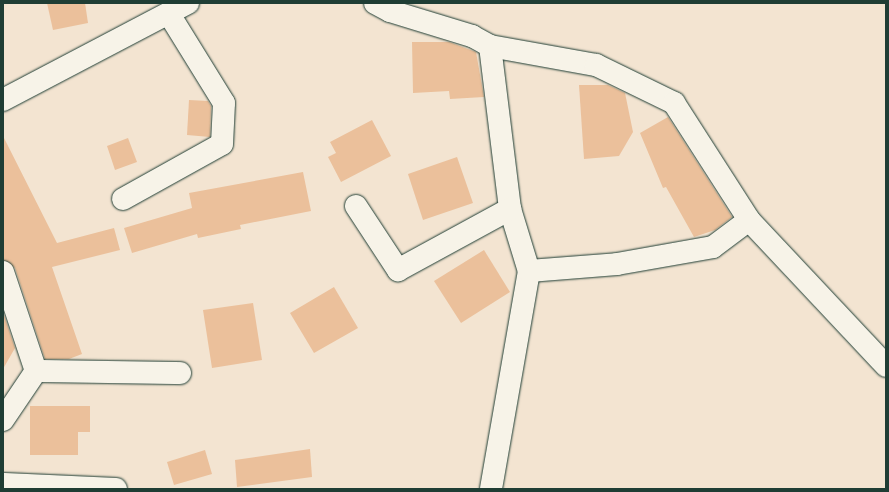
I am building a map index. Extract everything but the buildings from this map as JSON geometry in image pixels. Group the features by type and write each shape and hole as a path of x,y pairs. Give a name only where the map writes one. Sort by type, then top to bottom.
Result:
{"street":[{"path":"3,100 188,3"},
{"path":"375,3 390,11 472,36 490,46 596,65 674,103 749,220 886,366"},
{"path":"123,199 222,144 224,103 169,14"},
{"path":"490,46 510,209 529,271 491,489"},
{"path":"356,206 398,270 510,209"},
{"path":"529,271 618,264 713,247 749,220"},
{"path":"3,272 36,371"},
{"path":"36,371 180,373"},
{"path":"3,420 36,371"},
{"path":"3,484 116,489"}]}
